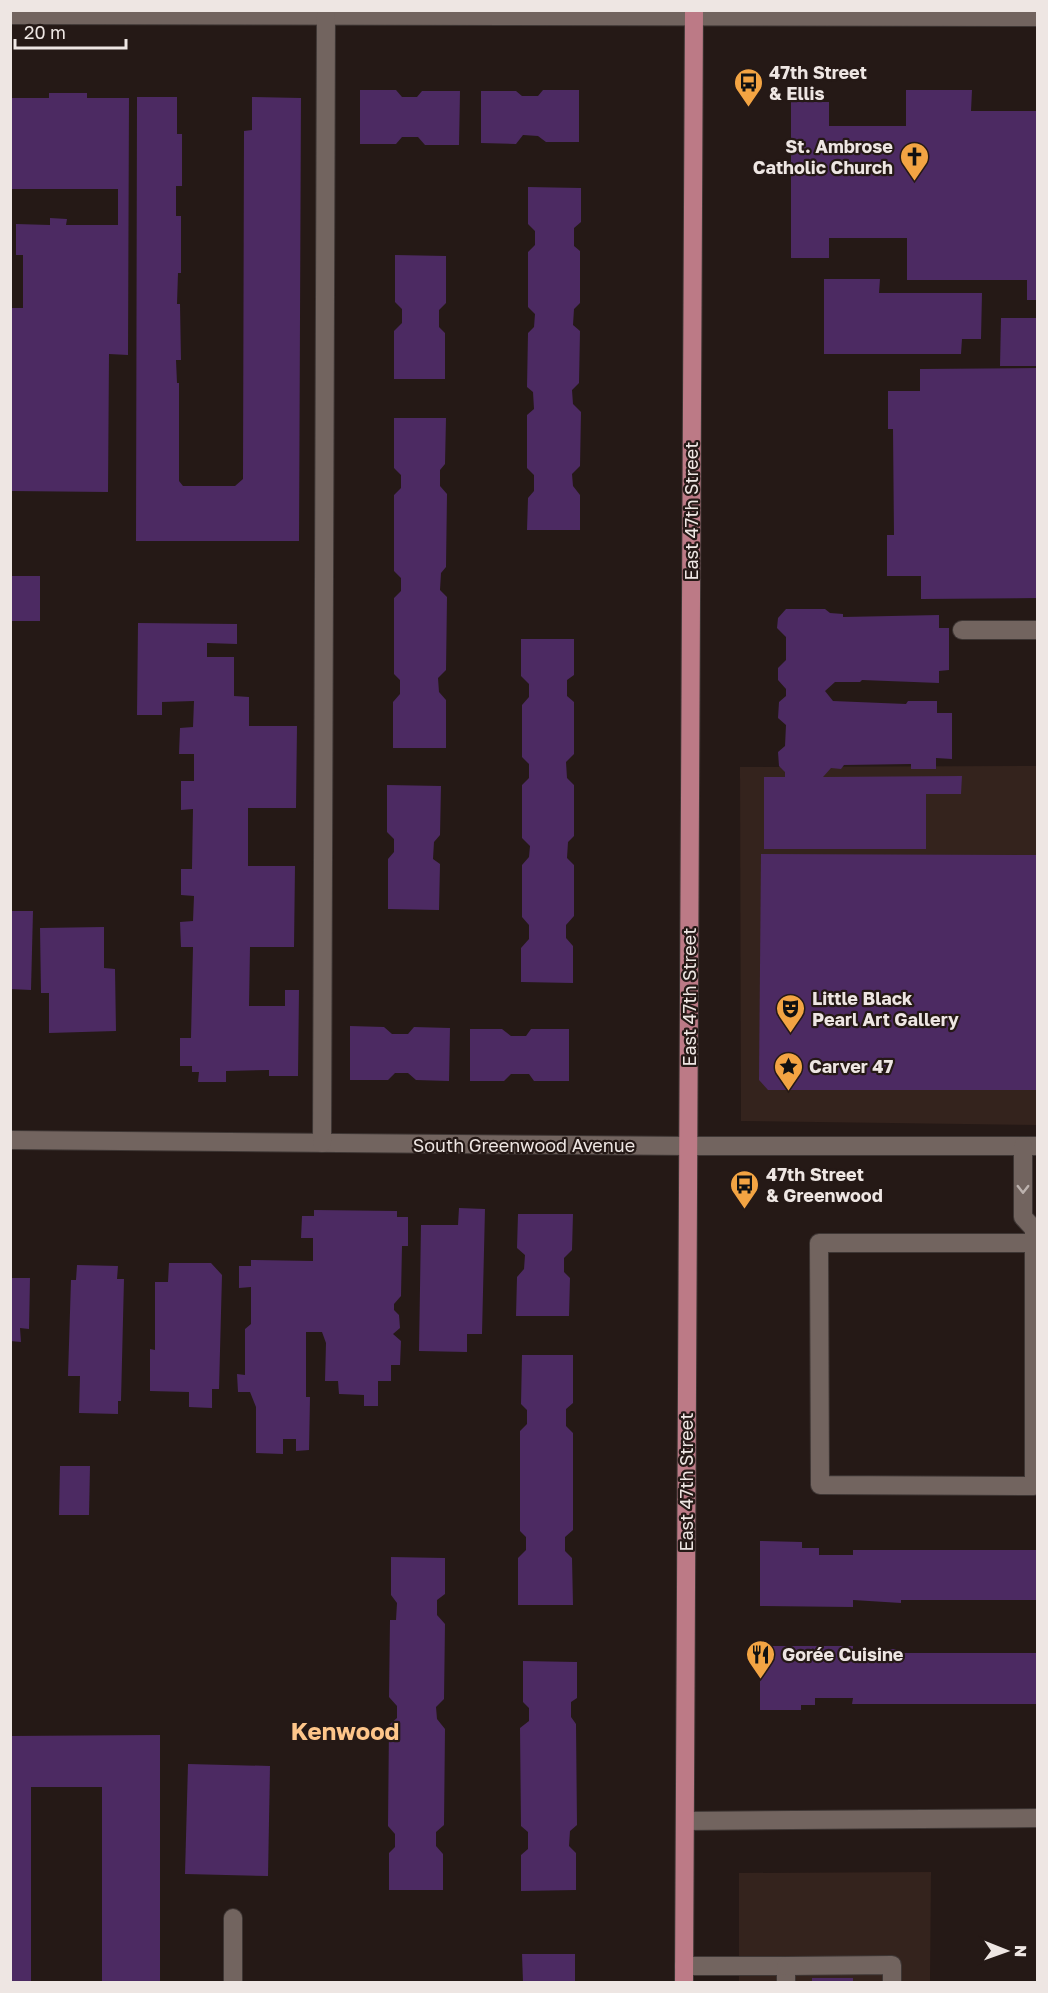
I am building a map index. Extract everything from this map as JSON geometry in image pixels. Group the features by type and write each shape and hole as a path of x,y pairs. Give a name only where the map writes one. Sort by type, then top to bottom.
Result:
{"main road":[{"name":"East 47th Street","path":"684,1974 694,14"}],"street":[{"path":"10,15 326,16 471,13 1038,17"},
{"path":"321,1143 326,16"},
{"path":"962,630 1038,630"},
{"name":"South Greenwood Avenue","path":"10,1140 688,1146 1030,1146"},
{"path":"1030,1146 1023,1217 1035,1232 1034,1486 820,1485 819,1243 1035,1232"},
{"path":"684,1821 1038,1818"},
{"path":"233,1918 233,1983"},
{"path":"684,1974 786,1974 892,1965 892,1983"}],"shaded area":[{"path":"1037,766 1037,1125 741,1121 740,767"},
{"path":"931,1872 930,1982 739,1982 739,1873"}],"building":[{"path":"360,90 396,90 402,97 417,97 422,91 460,91 459,145 425,145 418,137 402,137 396,144 360,144"},
{"path":"543,90 579,90 579,142 546,142 538,136 523,135 516,144 481,143 481,91 516,91 522,96 538,96"},
{"name":"St. Ambrose Catholic Church","path":"906,90 972,90 971,111 1038,111 1038,300 1027,300 1027,280 907,280 907,238 829,238 829,258 791,258 791,102 829,102 829,126 906,126"},
{"path":"49,93 87,93 87,98 129,98 128,355 109,354 108,492 10,491 10,308 23,308 23,255 16,255 16,224 50,225 50,218 67,219 66,225 118,225 118,189 10,189 10,98 49,98"},
{"path":"137,97 177,97 177,134 182,134 182,186 176,186 176,216 181,216 181,273 178,273 177,304 180,304 181,360 176,360 177,383 179,383 179,481 183,486 235,486 243,479 244,131 252,130 252,97 301,98 299,541 136,541"},
{"path":"528,187 581,188 581,222 574,228 574,246 580,251 580,303 574,309 573,325 580,331 579,383 572,390 573,404 581,412 580,466 572,474 573,486 580,495 580,530 527,530 528,498 534,491 534,475 527,468 527,415 534,409 533,392 527,387 528,333 534,327 535,314 528,307 528,252 535,245 535,231 528,224"},
{"path":"395,255 446,256 446,303 439,310 439,327 445,333 445,379 394,379 394,331 402,323 402,309 395,302"},
{"path":"824,279 880,279 879,293 982,293 981,339 962,339 961,354 824,354"},
{"path":"1001,318 1038,318 1038,366 1000,366"},
{"path":"1038,368 1038,598 921,599 921,576 887,576 887,535 894,535 893,429 888,429 888,391 920,391 920,369"},
{"path":"394,418 446,418 445,464 440,470 440,486 447,494 446,567 441,573 440,590 447,597 446,670 438,678 439,692 446,700 446,748 393,748 393,702 400,694 400,680 394,674 394,598 401,591 401,578 394,571 394,495 401,488 401,475 394,468"},
{"path":"10,576 40,576 40,621 10,621"},
{"path":"786,609 825,609 830,613 843,614 843,617 939,615 939,628 949,628 949,670 939,671 939,683 862,680 860,682 835,682 825,691 833,701 906,704 908,701 937,701 937,713 952,713 952,759 936,758 936,769 911,769 911,764 844,765 841,769 831,768 823,777 962,776 961,794 926,794 926,849 764,849 764,777 785,777 785,772 779,766 778,752 785,746 786,725 778,718 779,702 786,696 786,689 778,680 778,668 786,660 786,637 777,628 778,618"},
{"path":"138,623 237,624 237,644 207,643 207,657 234,657 234,696 249,697 249,726 297,726 296,808 248,808 248,866 295,866 294,947 250,947 249,1006 285,1006 285,990 299,990 298,1076 269,1076 269,1070 226,1071 226,1082 198,1082 199,1072 192,1072 192,1066 180,1066 180,1038 191,1038 193,947 181,947 180,922 193,921 194,896 181,895 181,869 192,869 193,809 181,810 181,781 194,781 194,754 179,754 180,728 193,727 194,701 162,702 162,715 137,715"},
{"path":"521,639 574,639 574,675 567,680 567,696 574,702 574,754 566,762 567,778 574,785 574,836 568,842 567,858 574,865 574,916 566,925 566,938 573,946 573,983 521,982 521,948 529,939 529,925 522,917 522,865 529,857 530,846 522,838 522,785 529,778 529,764 522,757 522,705 529,697 529,684 521,676"},
{"path":"387,785 441,786 440,835 434,842 433,859 440,864 439,910 388,909 388,859 394,852 394,839 387,832"},
{"path":"761,854 1038,855 1038,1090 768,1090 759,1080"},
{"path":"10,911 33,911 31,990 10,989"},
{"path":"104,927 104,968 115,969 116,1031 49,1033 49,993 41,993 40,928"},
{"path":"350,1026 384,1027 392,1034 408,1034 414,1027 450,1028 449,1081 416,1080 408,1073 395,1073 388,1080 350,1080"},
{"path":"470,1029 502,1029 511,1036 526,1036 531,1029 569,1029 569,1081 534,1081 529,1074 511,1074 504,1081 470,1081"},
{"path":"459,1208 485,1209 482,1334 467,1334 467,1352 419,1351 421,1225 458,1225"},
{"path":"314,1210 397,1211 397,1217 408,1217 408,1246 402,1246 401,1296 394,1304 394,1310 399,1315 400,1328 393,1334 401,1341 400,1365 391,1365 391,1381 378,1381 378,1406 364,1406 364,1395 339,1394 338,1381 325,1381 326,1343 322,1332 306,1332 306,1397 310,1397 309,1450 296,1451 296,1439 283,1439 283,1454 256,1453 256,1407 250,1392 238,1392 237,1374 245,1375 245,1329 251,1324 251,1287 239,1288 239,1266 251,1266 251,1260 313,1261 313,1238 301,1238 302,1216 314,1216"},
{"path":"518,1214 573,1214 572,1250 564,1258 564,1272 570,1278 569,1316 516,1316 517,1277 524,1269 525,1255 517,1248"},
{"path":"169,1263 211,1263 222,1275 219,1389 212,1389 212,1408 189,1407 189,1392 150,1391 150,1349 155,1350 155,1282 168,1282"},
{"path":"77,1265 118,1266 117,1279 124,1279 121,1401 118,1401 118,1414 79,1413 80,1376 68,1376 71,1280 76,1280"},
{"path":"10,1278 30,1278 29,1329 20,1328 21,1342 10,1341"},
{"path":"522,1355 573,1355 573,1403 566,1409 566,1426 573,1433 573,1530 565,1537 565,1551 572,1558 573,1605 518,1605 518,1558 526,1550 526,1537 520,1531 520,1431 527,1424 527,1410 521,1404"},
{"path":"60,1466 90,1466 89,1515 59,1515"},
{"path":"760,1541 802,1542 802,1548 819,1548 819,1555 853,1555 853,1550 1038,1550 1038,1600 901,1600 901,1603 853,1600 853,1607 760,1606"},
{"path":"391,1557 445,1558 445,1594 437,1600 437,1615 445,1624 444,1699 436,1707 437,1719 445,1729 444,1825 436,1832 436,1846 443,1854 443,1890 389,1890 389,1853 395,1847 395,1834 388,1826 389,1725 397,1718 397,1706 389,1697 390,1620 396,1620 397,1603 391,1595"},
{"path":"760,1646 853,1646 853,1654 885,1654 885,1649 899,1649 899,1653 1038,1653 1038,1704 852,1704 853,1698 815,1698 815,1705 801,1705 801,1710 760,1710"},
{"path":"523,1661 577,1662 577,1698 571,1702 571,1717 576,1724 577,1825 570,1831 569,1846 576,1853 576,1890 521,1891 521,1855 528,1849 528,1832 521,1826 520,1728 529,1721 529,1708 523,1702"},
{"path":"160,1735 160,1982 102,1982 102,1787 31,1787 31,1982 10,1982 10,1736"},
{"path":"188,1764 270,1766 268,1876 185,1874"},
{"path":"522,1954 575,1954 575,1982 523,1982"},
{"path":"812,1978 853,1978 853,1982 812,1982"}],"place":[{"name":"47th Street & Ellis","path":"748,108"},
{"name":"St. Ambrose Catholic Church","path":"914,182"},
{"name":"Little Black Pearl Art Gallery","path":"791,1034"},
{"name":"Carver 47","path":"788,1092"},
{"name":"47th Street & Greenwood","path":"745,1210"},
{"name":"Gorée Cuisine","path":"761,1680"}],"district":[{"name":"Kenwood","path":"345,1730"}]}
